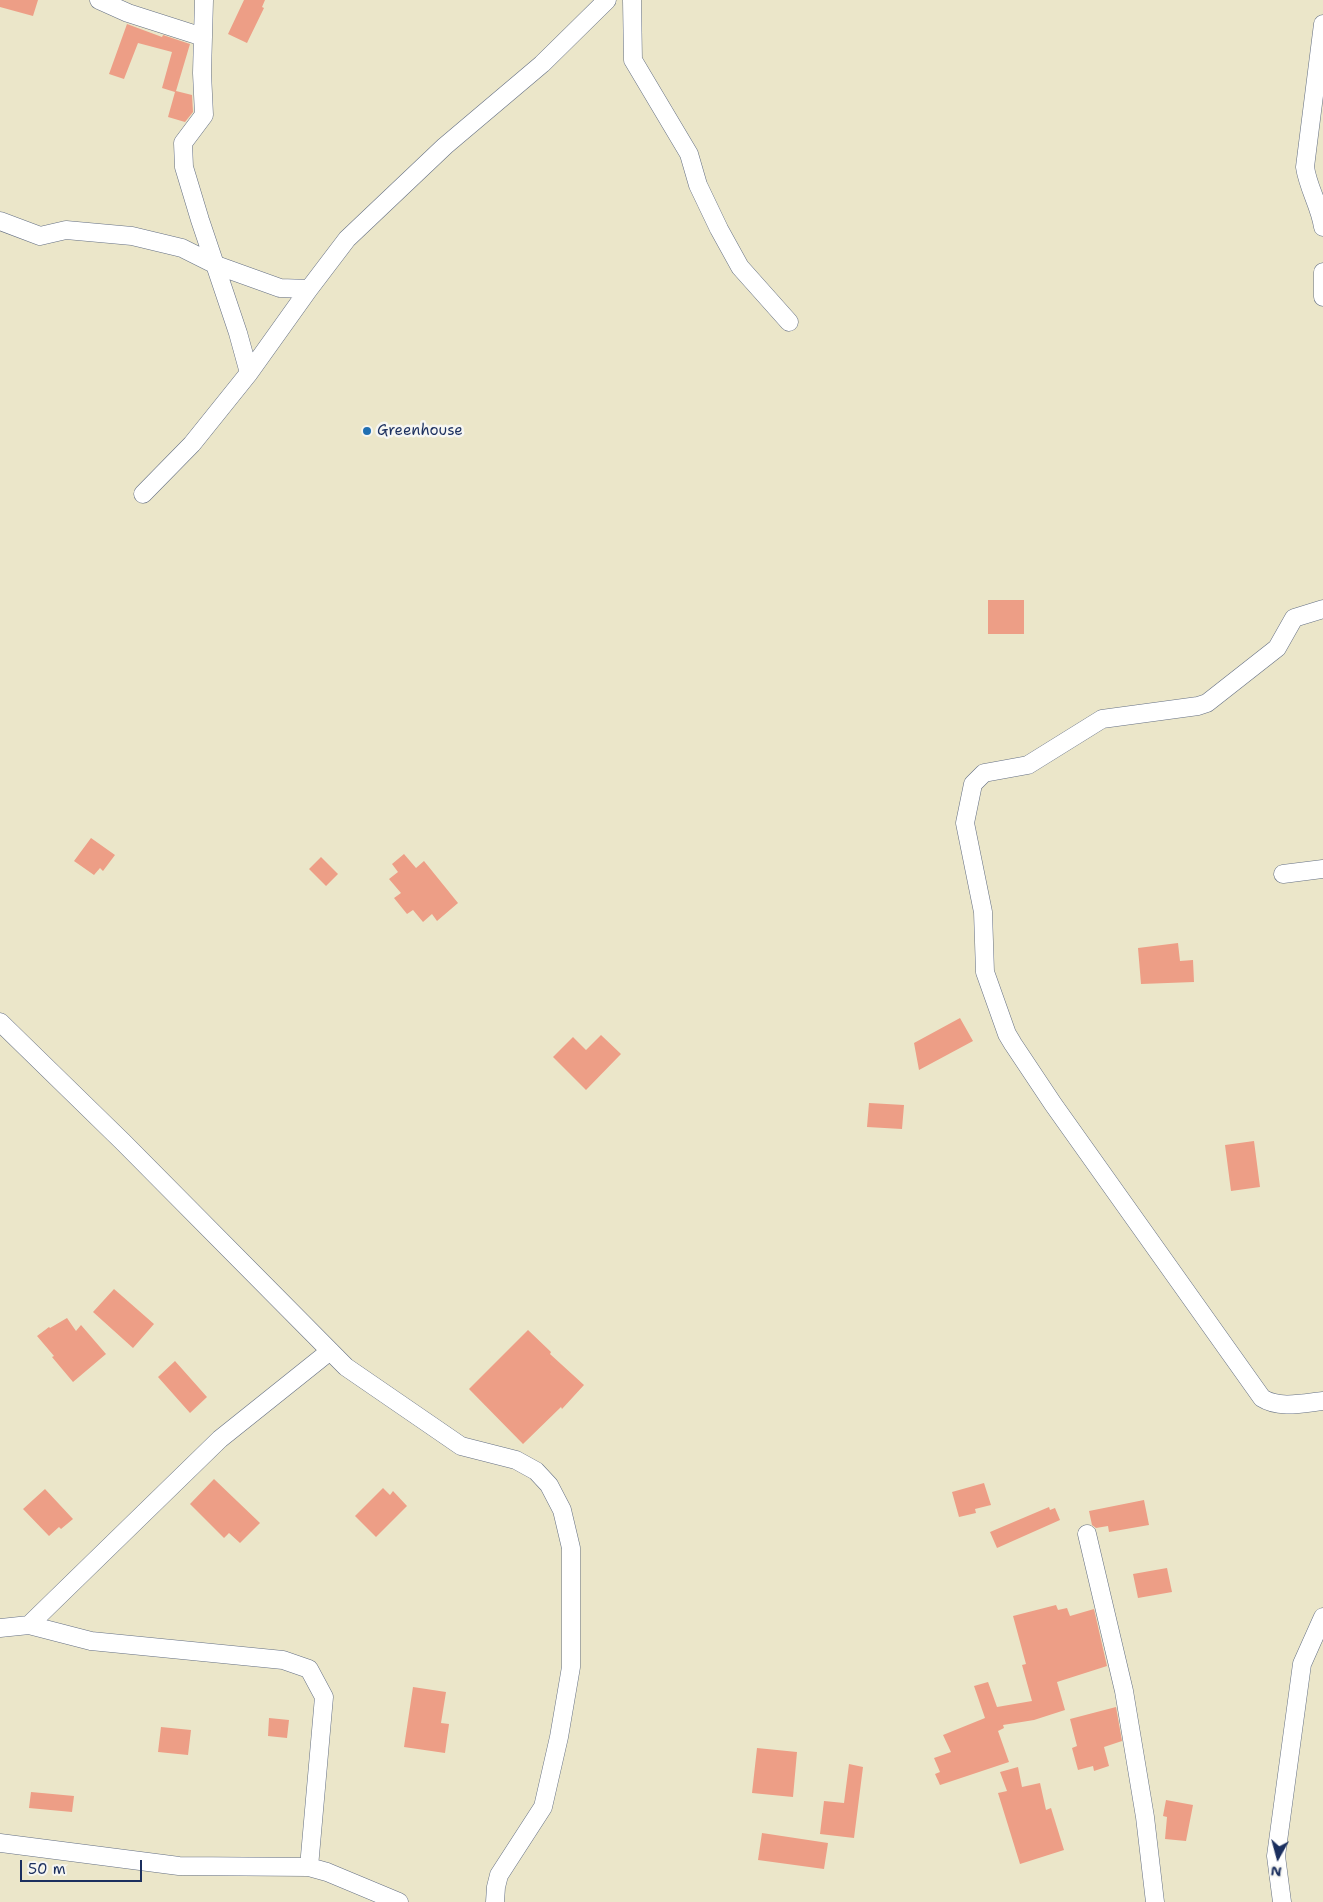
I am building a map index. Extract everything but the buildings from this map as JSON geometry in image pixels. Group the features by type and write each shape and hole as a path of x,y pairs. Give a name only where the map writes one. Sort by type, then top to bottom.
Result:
{"street":[{"path":"99,0 128,13 203,37"},
{"path":"204,0 204,115 183,143 184,167 249,373"},
{"path":"143,494 192,444 249,373 347,239 445,146 542,64 607,0"},
{"path":"632,0 633,60 689,154 698,185 719,230 740,267 788,322"},
{"path":"1323,24 1305,167 1323,227"},
{"path":"0,220 40,236 66,230 132,236 182,248 216,265 280,288 309,289"},
{"path":"1323,272 1323,297"},
{"path":"1323,609 1294,618 1277,648 1208,703 1102,719 1028,765 984,773 973,784 965,823 982,912 985,972 1008,1034 1014,1044 1053,1104 1262,1398 1272,1404 1323,1401"},
{"path":"1283,874 1323,869"},
{"path":"0,1022 123,1142 346,1367 460,1446 516,1460 536,1471 549,1485 562,1510 571,1548 571,1667 559,1737 543,1807 499,1875 495,1902"},
{"path":"28,1625 220,1439 330,1351"},
{"path":"1087,1534 1124,1691 1145,1818 1155,1902"},
{"path":"1282,1902 1276,1856 1302,1664 1323,1617"},
{"path":"0,1628 28,1625 91,1641 283,1660 309,1669 324,1697 309,1867"},
{"path":"0,1843 179,1866 309,1867 327,1872 399,1902"}],"place":[{"name":"Greenhouse","path":"367,431"}]}
